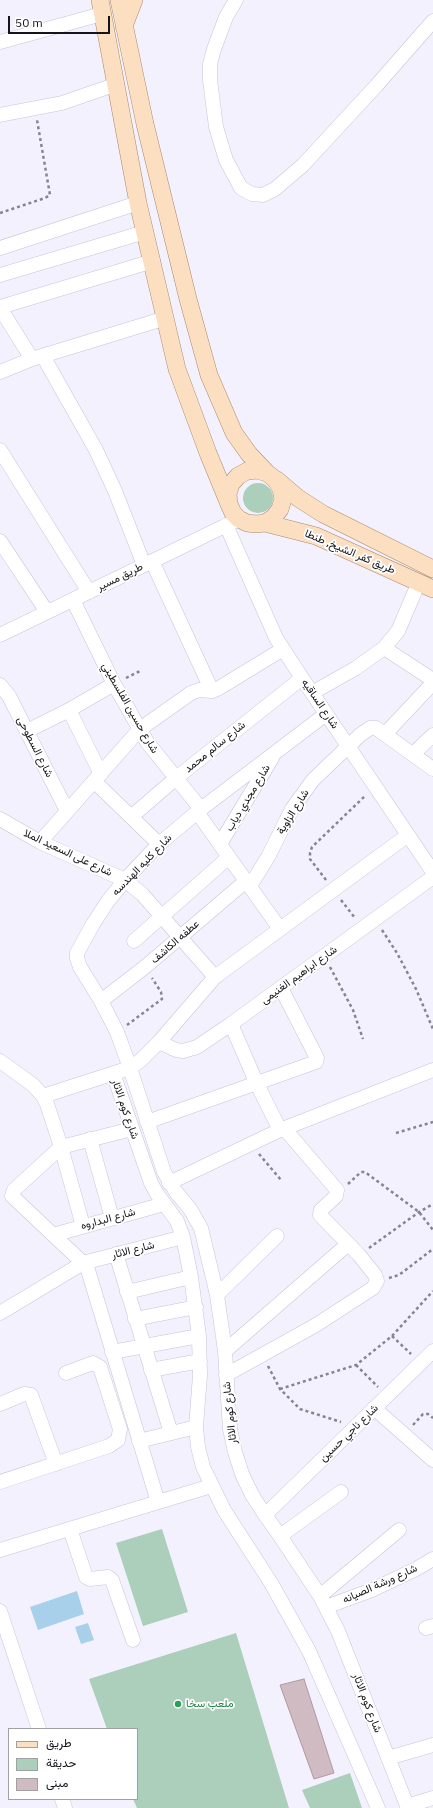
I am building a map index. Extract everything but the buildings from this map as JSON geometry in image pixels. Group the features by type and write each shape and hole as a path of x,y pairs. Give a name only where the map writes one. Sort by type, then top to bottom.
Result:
{"main road":[{"name":"طريق كفر الشيخ, طنطا","path":"119,0 145,124 192,314 209,375 234,433 249,454 298,498 323,514 433,569"},
{"path":"124,26 134,0"},
{"path":"101,7 138,203 178,369 229,504 233,512 232,522 256,524 265,523 274,517 280,509 283,499 281,489 272,476 257,470 247,471 238,476 231,484 228,494 229,504"},
{"name":"طريق كفر الشيخ, طنطا","path":"265,523 316,536 426,585"}],"street":[{"path":"236,0 226,17 214,49 210,64 210,80 216,127 225,155 241,188 252,194 263,195 275,189 304,165 433,21"},
{"path":"0,42 101,7"},
{"path":"0,115 35,110 62,103 116,84"},
{"path":"0,248 138,203"},
{"path":"0,275 145,232"},
{"path":"152,261 0,307 38,358 96,450 148,563 212,691"},
{"path":"0,372 38,358 166,318"},
{"path":"0,450 89,592"},
{"name":"طريق مسير","path":"0,635 232,522"},
{"name":"شارع الساقيه","path":"232,522 270,626 283,649 433,872"},
{"path":"0,541 47,612"},
{"path":"312,693 356,668 384,648 398,631 426,585"},
{"name":"شارع حسين الفلسطيني","path":"73,600 114,684 147,742 199,810 220,844 280,928"},
{"path":"384,648 433,680"},
{"path":"40,842 140,730 191,693 199,690 212,691 283,649"},
{"name":"شارع سالم محمد","path":"131,817 175,779 302,678"},
{"path":"433,683 385,734 433,769"},
{"path":"27,731 69,710 114,684"},
{"name":"شارع السطوحى","path":"0,685 9,696 67,811"},
{"path":"69,710 97,777 131,817 160,844"},
{"name":"شارع كليه الهندسه","path":"130,1068 117,1032 101,1001 80,967 77,953 108,901 125,880 160,844 199,810 326,714"},
{"name":"شارع الزاوية","path":"248,884 268,857 292,809 313,780 360,735 373,727 385,734"},
{"path":"413,754 433,735"},
{"name":"شارع مجدي دياب","path":"220,844 276,751"},
{"name":"شارع على السعيد الملا","path":"0,819 40,842 125,880 142,894 215,977"},
{"path":"43,1096 130,1068 141,1060 159,1042 215,977 408,835"},
{"path":"134,941 229,857"},
{"name":"شارع ابراهيم الغنيمى","path":"159,1042 176,1050 190,1050 231,1024 433,877"},
{"name":"عطفه الكاشف","path":"101,1001 146,967 180,937 248,884"},
{"path":"147,1122 316,1062 317,1058 281,988"},
{"path":"226,1375 329,1316 373,1288 377,1281 375,1275 359,1255 320,1215 321,1210 338,1193 337,1190 282,1129 257,1084 231,1024"},
{"path":"0,1061 33,1085 43,1096 62,1147 83,1226"},
{"name":"شارع كوم الاثار","path":"130,1068 159,1160 170,1184 190,1209 201,1228 217,1295 225,1351 229,1422 235,1452 242,1474 265,1515 323,1601 349,1656 407,1807"},
{"path":"170,1184 250,1143 282,1129 433,1070"},
{"name":"شارع كوم الاثار","path":"113,1074 150,1183 177,1221 183,1237 196,1307 199,1336 200,1361 196,1427 198,1447 203,1467 224,1510 275,1590 309,1651 378,1808"},
{"path":"132,1129 62,1147 12,1193 13,1197 83,1262 90,1274 112,1352 158,1502"},
{"path":"90,1139 112,1218"},
{"name":"شارع البداروه","path":"53,1234 164,1204"},
{"path":"217,1295 277,1236"},
{"name":"شارع الاثار","path":"0,1313 83,1262 183,1237"},
{"path":"225,1351 348,1244"},
{"path":"116,1254 171,1434"},
{"path":"127,1292 191,1277"},
{"path":"136,1319 196,1307"},
{"path":"112,1352 199,1336"},
{"name":"شارع ناجي حسين","path":"265,1515 433,1351"},
{"path":"151,1370 200,1361"},
{"path":"0,1482 114,1444 120,1434 120,1429 100,1367 93,1363 66,1373"},
{"path":"0,1404 24,1394 34,1397 56,1464"},
{"path":"374,1408 433,1460"},
{"path":"139,1441 196,1427"},
{"path":"0,1550 211,1486"},
{"path":"280,1536 341,1492"},
{"path":"70,1529 86,1577 90,1579 108,1577 112,1580 133,1640"},
{"path":"323,1601 399,1530"},
{"name":"شارع ورشة الصيانه","path":"323,1601 372,1590 416,1569 433,1559"},
{"path":"0,1610 39,1728"},
{"path":"388,1758 433,1745"},
{"path":"407,1807 433,1798"}],"path":[{"path":"0,213 50,195 35,110"},
{"path":"114,684 142,670"},
{"path":"363,928 313,864 310,859 310,853 312,847 375,787"},
{"path":"374,919 397,953 416,989 433,1029"},
{"path":"324,957 340,983 353,1010 363,1039"},
{"path":"117,1032 162,999 161,992 146,967"},
{"path":"396,1133 433,1122"},
{"path":"250,1143 281,1180"},
{"path":"338,1193 361,1172 365,1172 419,1212 433,1230"},
{"path":"359,1255 419,1212 433,1204"},
{"path":"377,1281 399,1275 433,1249"},
{"path":"280,1388 356,1365 392,1336 433,1291"},
{"path":"392,1336 420,1363"},
{"path":"262,1355 280,1388 300,1409 356,1426"},
{"path":"356,1365 387,1396"},
{"path":"404,1434 424,1414 428,1414 433,1418"}],"green space":[{"path":"258,483 269,487 273,498 269,509 258,513 247,509 243,498 247,487"},
{"path":"162,1529 188,1612 143,1626 116,1543"},
{"name":"ملعب سخا","path":"236,1633 289,1808 137,1808 133,1800 138,1800 138,1728 107,1728 89,1679"},
{"path":"350,1773 362,1808 310,1808 302,1790"}],"water":[{"path":"77,1591 84,1614 38,1630 30,1607"},
{"path":"88,1623 94,1640 81,1644 75,1627"}],"place":[{"name":"ملعب سخا","path":"178,1704"}]}
